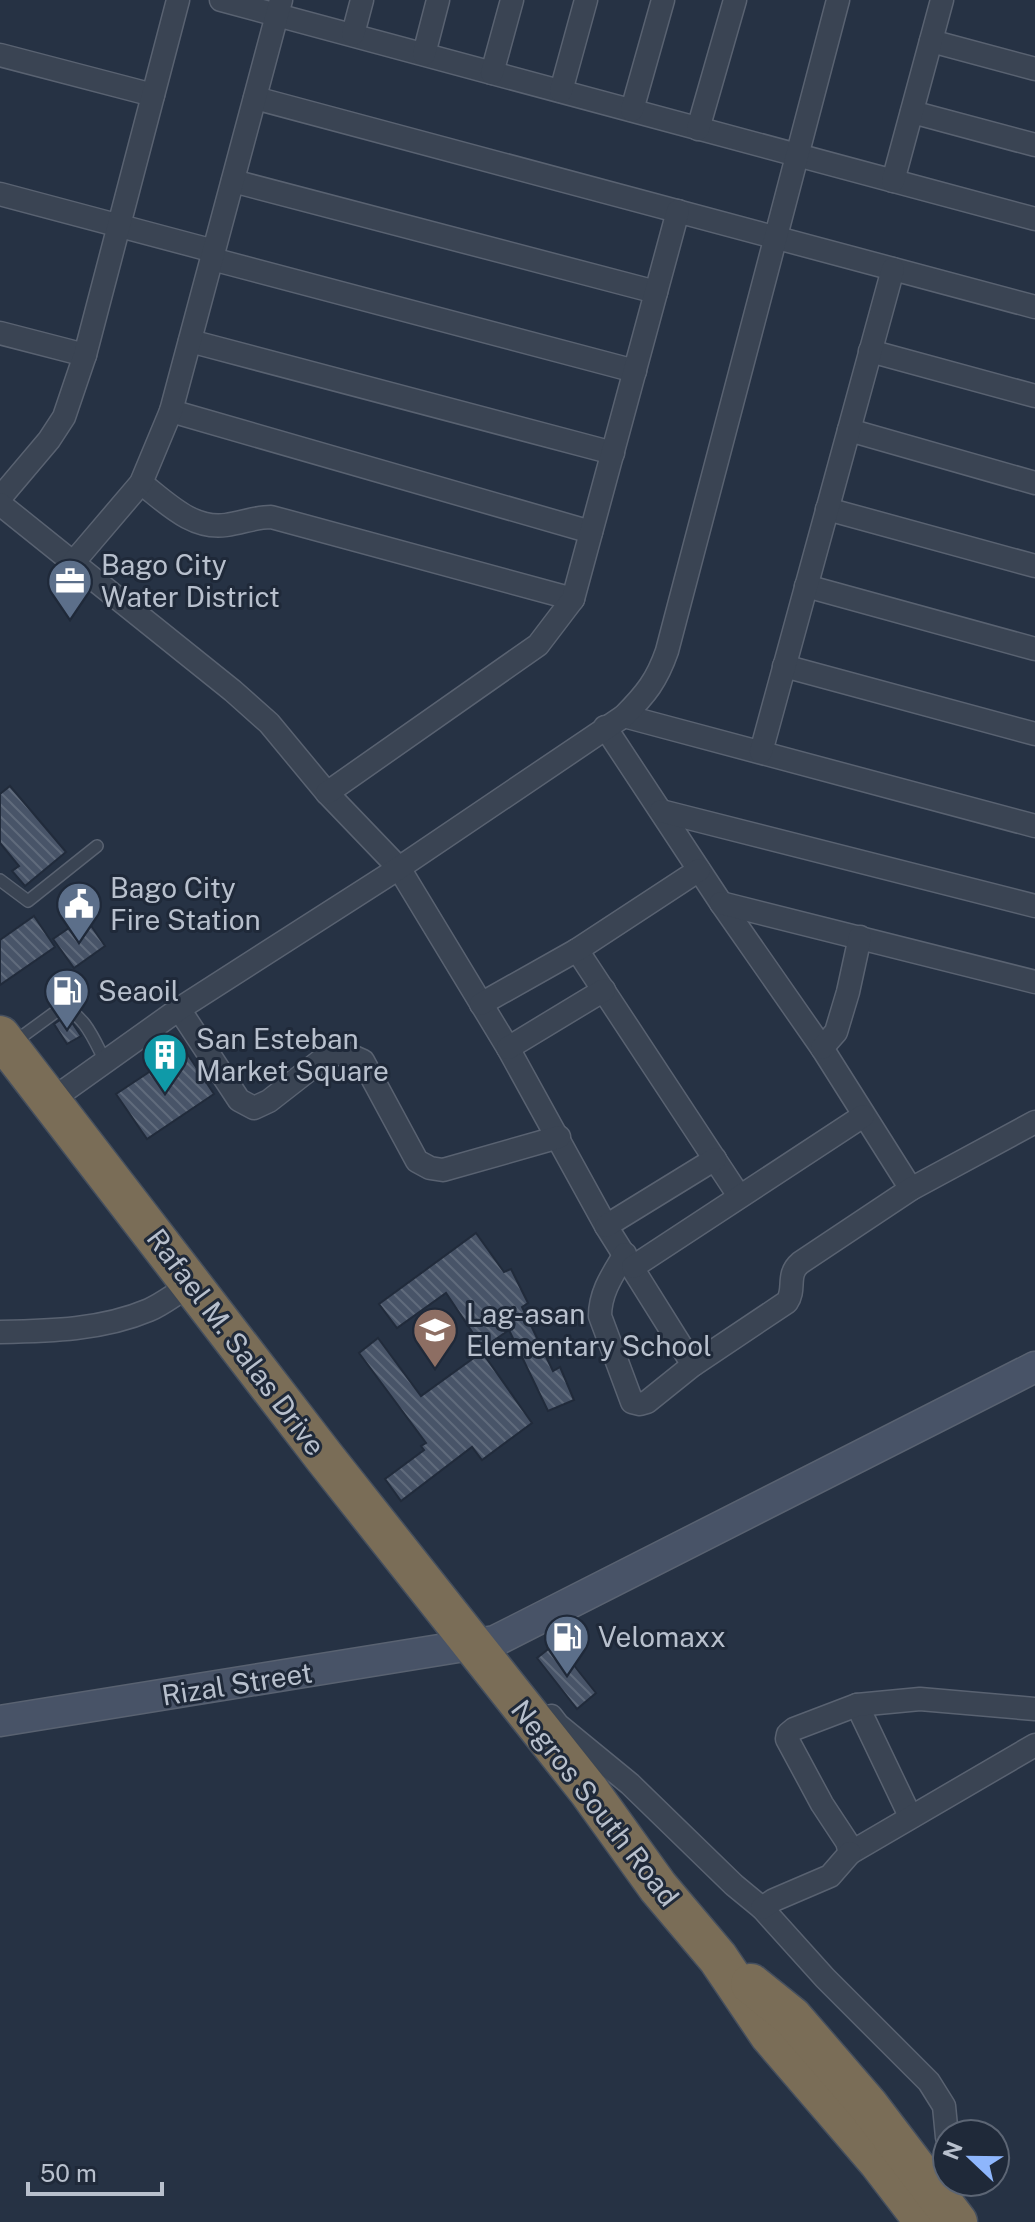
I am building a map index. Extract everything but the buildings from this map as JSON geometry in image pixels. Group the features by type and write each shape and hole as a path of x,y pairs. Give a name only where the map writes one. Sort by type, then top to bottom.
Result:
{"highway":[{"name":"Rafael M. Salas Drive","path":"4,1042 50,1101 180,1292 484,1644"},
{"name":"Negros South Road","path":"484,1644 658,1887 718,1958 770,2035 957,2222"},
{"name":"Negros South Road","path":"889,2154 925,2222"}],"street":[{"path":"0,498 49,440 64,417 85,355 178,0"},
{"path":"221,0 279,8 353,34 492,73 1035,219"},
{"path":"353,34 362,0"},
{"path":"424,54 438,0"},
{"path":"492,73 512,0"},
{"path":"561,91 586,0"},
{"path":"632,110 663,0"},
{"path":"698,129 735,0"},
{"path":"50,1101 179,1009 399,868 615,722 645,695 658,676 667,651 838,0"},
{"path":"893,181 942,0"},
{"path":"72,564 141,483 171,411 279,8"},
{"path":"931,41 1035,69"},
{"path":"0,55 153,95"},
{"path":"255,98 1035,307"},
{"path":"912,112 1035,145"},
{"path":"233,181 656,292"},
{"path":"0,194 119,224 213,255 635,371"},
{"path":"327,793 538,645 573,599 678,211"},
{"path":"761,752 893,269"},
{"path":"0,333 85,355"},
{"path":"190,341 613,453"},
{"path":"870,351 1035,396"},
{"path":"171,411 591,532"},
{"path":"849,430 1035,483"},
{"path":"141,483 197,523 225,525 256,517 271,517 573,599"},
{"path":"0,504 269,723 327,793 399,868 508,1048 606,1226 693,1365"},
{"path":"827,509 1035,566"},
{"path":"806,586 1035,649"},
{"path":"784,666 1035,734"},
{"path":"615,722 761,752 1035,826"},
{"path":"615,722 661,811 822,1048 911,1189"},
{"path":"661,811 1035,906"},
{"path":"481,1004 577,950 699,870"},
{"path":"721,903 1035,982"},
{"path":"822,1048 836,1032 860,937"},
{"path":"577,950 739,1196"},
{"path":"508,1048 604,990"},
{"path":"179,1009 239,1100 254,1108 269,1101 328,1055 345,1053 363,1061 417,1161 430,1168 443,1170 559,1137"},
{"path":"863,1116 739,1196 629,1260 608,1281 600,1304 600,1316 632,1402 647,1402 693,1365 787,1302 790,1298 790,1276 800,1263 911,1189 1035,1122"},
{"path":"606,1226 715,1159"},
{"path":"0,1332 70,1330 135,1315 180,1292"},
{"name":"Rizal Street","path":"0,1721 484,1644 1035,1367"},
{"path":"484,1644 558,1725 630,1784 734,1885 762,1908 825,1978 929,2082 944,2106 945,2118"},
{"path":"850,1853 847,1842 822,1804 787,1739 794,1729 857,1705 920,1699 1035,1709"},
{"path":"857,1705 910,1816"},
{"path":"762,1908 830,1876 850,1853 1035,1745"}],"lane":[{"path":"0,880 28,901 97,846"},
{"path":"4,1042 61,1008 69,1009 82,1020 105,1061"}],"place":[{"name":"Bago City Water District","path":"70,620"},
{"name":"Bago City Fire Station","path":"79,943"},
{"name":"Seaoil","path":"67,1030"},
{"name":"San Esteban Market Square","path":"165,1094"},
{"name":"Lag-asan Elementary School","path":"435,1369"},
{"name":"Velomaxx","path":"567,1676"}]}
